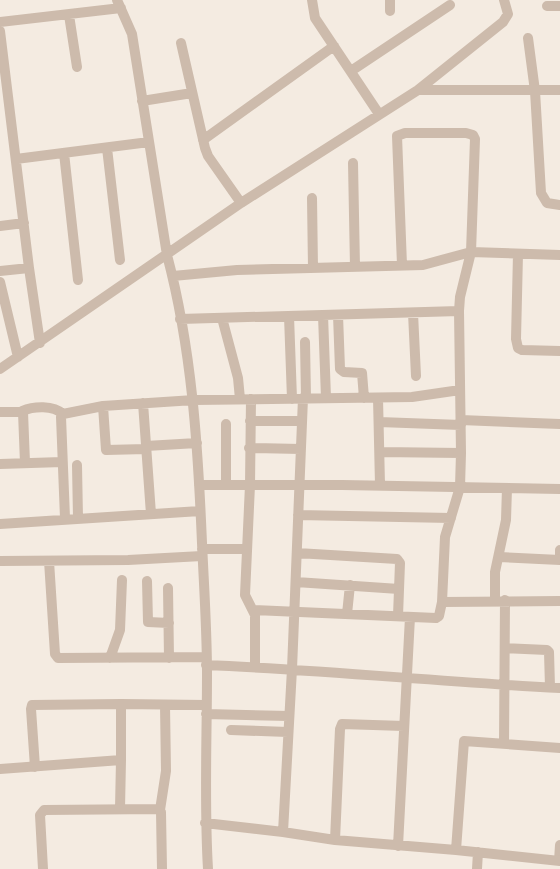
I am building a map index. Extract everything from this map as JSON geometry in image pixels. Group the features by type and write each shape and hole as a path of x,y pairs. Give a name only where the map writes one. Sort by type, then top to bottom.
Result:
{"street":[{"path":"312,0 315,18 379,114"},
{"path":"390,0 390,11"},
{"path":"0,369 40,343 241,203 418,90 504,22 508,14 504,0"},
{"path":"0,22 69,15 119,4 132,34 167,255 173,276 194,400 200,485 206,661 205,823 208,869"},
{"path":"351,71 450,4"},
{"path":"547,6 560,6"},
{"path":"69,15 77,68"},
{"path":"0,31 5,108 16,159 29,268 40,343"},
{"path":"528,38 535,91 542,193 547,203 560,205"},
{"path":"181,43 208,156 241,203"},
{"path":"203,140 334,46"},
{"path":"418,90 560,90"},
{"path":"142,101 192,93"},
{"path":"254,610 438,617 442,602 444,546 460,488 462,453 459,311 460,297 471,252 474,135 466,133 405,133 397,136 402,266"},
{"path":"16,159 149,142"},
{"path":"107,148 120,260"},
{"path":"64,153 78,280"},
{"path":"353,163 355,267"},
{"path":"312,198 313,268"},
{"path":"0,226 24,223"},
{"path":"173,276 237,270 423,265 471,252 560,255"},
{"path":"518,254 516,344 522,350 560,350"},
{"path":"0,272 29,268"},
{"path":"0,282 18,357"},
{"path":"180,319 459,311"},
{"path":"413,312 416,376"},
{"path":"323,315 326,398"},
{"path":"338,315 340,369 344,372 362,373 364,398"},
{"path":"289,316 292,398"},
{"path":"222,318 238,378 246,399 250,421 250,485 245,598 254,610 256,619 255,667"},
{"path":"283,832 290,716 302,421 305,398 305,342"},
{"path":"0,412 50,408 63,414 103,406 194,400 425,397 460,390"},
{"path":"378,398 380,485"},
{"path":"143,403 151,514"},
{"path":"103,406 106,450 196,443"},
{"path":"22,411 26,463"},
{"path":"63,414 61,417 65,518"},
{"path":"250,421 302,421"},
{"path":"379,422 560,424"},
{"path":"226,424 226,485"},
{"path":"249,448 301,450"},
{"path":"380,452 462,453"},
{"path":"0,464 62,462"},
{"path":"77,465 78,518"},
{"path":"200,485 380,485 460,488 560,488"},
{"path":"504,744 505,648 500,600 495,572 506,520 507,488"},
{"path":"0,524 65,518 200,511"},
{"path":"298,515 451,518"},
{"path":"0,561 49,561 202,553 247,549"},
{"path":"499,557 560,560 560,550"},
{"path":"297,553 397,559 400,563 398,616"},
{"path":"49,561 56,657 61,658 169,658 255,667 555,688 549,652 547,650 505,648"},
{"path":"110,658 120,630 122,580"},
{"path":"147,582 148,622 169,623"},
{"path":"296,582 399,589"},
{"path":"347,614 350,585"},
{"path":"168,588 169,658"},
{"path":"442,602 500,600 560,601"},
{"path":"398,846 410,617"},
{"path":"120,809 121,704"},
{"path":"35,767 32,705 166,705 206,710 290,716"},
{"path":"162,869 160,810 166,771 166,705"},
{"path":"335,840 340,726 346,722 404,726"},
{"path":"231,730 288,732"},
{"path":"456,850 464,741 560,748"},
{"path":"0,769 121,760"},
{"path":"43,869 40,815 44,810 160,810"},
{"path":"205,823 335,840 478,852 559,861 560,846"},
{"path":"477,869 478,852"}]}
